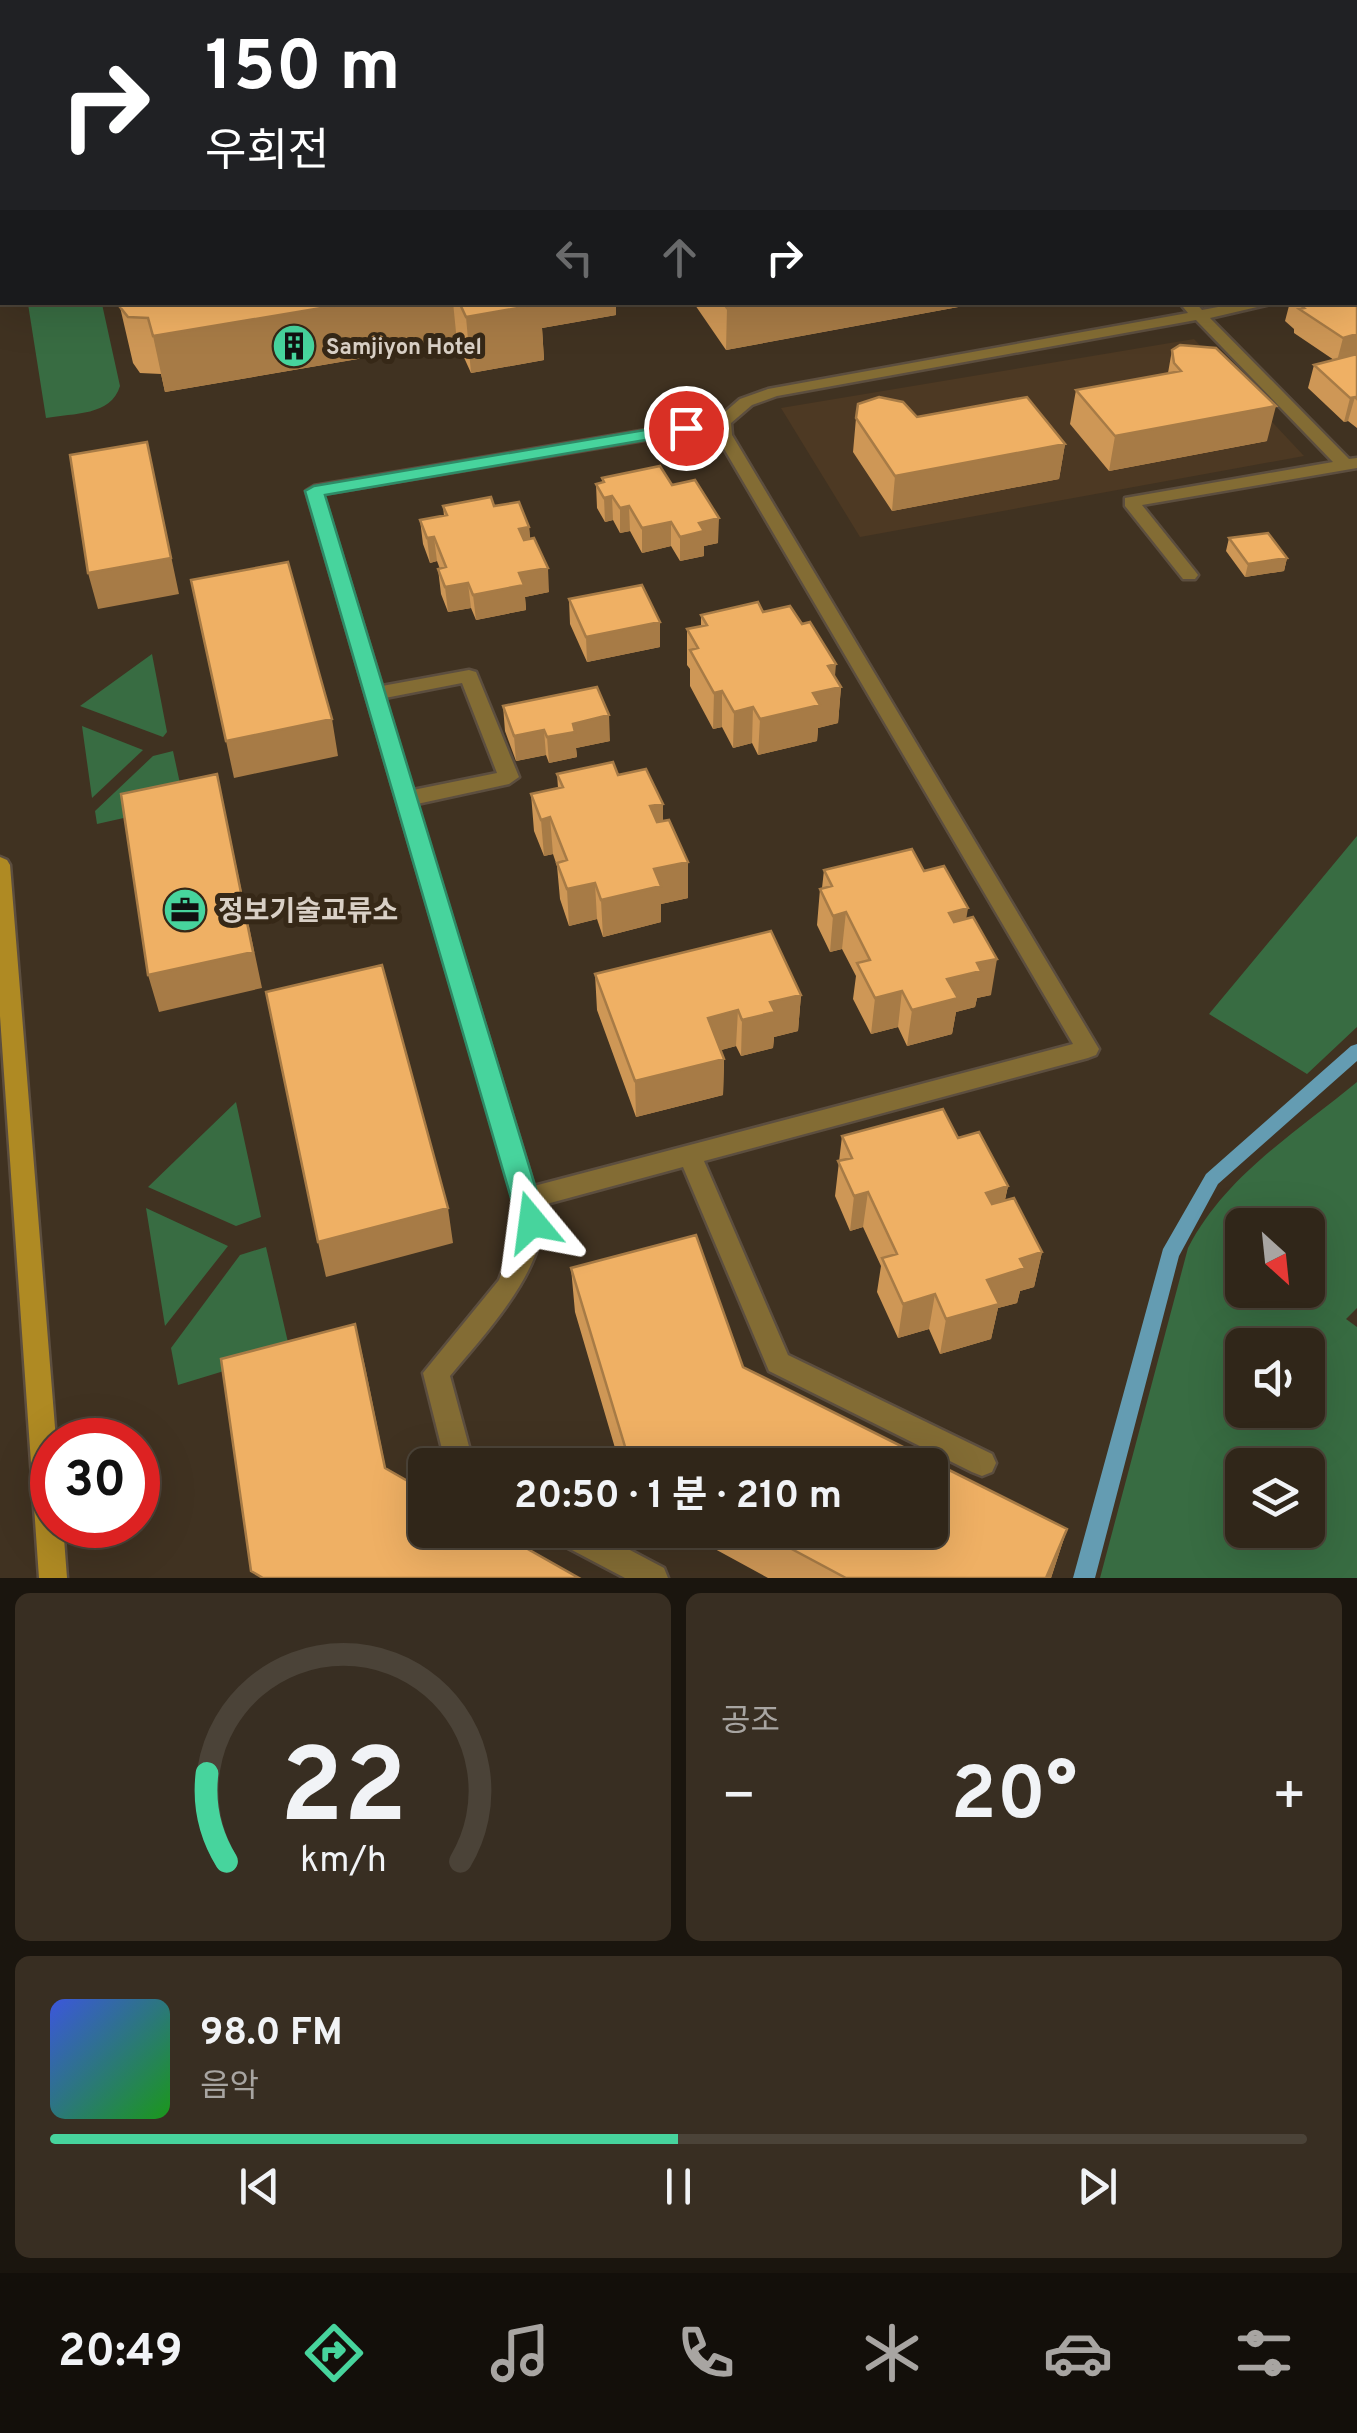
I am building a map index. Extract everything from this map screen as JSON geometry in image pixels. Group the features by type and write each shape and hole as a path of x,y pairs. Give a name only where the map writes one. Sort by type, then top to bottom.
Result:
{"main road":[{"path":"0,865 53,1578"}],"street":[{"path":"1189,305 1351,464"},
{"path":"456,1448 436,1374 508,1286 532,1222 314,491 722,422 746,402 774,392 1256,305"},
{"path":"525,1199 1088,1049 724,435 722,422"},
{"path":"1189,575 1130,502 1351,464"},
{"path":"375,694 469,676 509,777 406,798"},
{"path":"690,1156 778,1363 982,1463"},
{"path":"597,1548 654,1578"}],"shaded area":[{"path":"1194,339 1304,456 860,537 781,408"}],"green space":[{"path":"28,305 102,305 120,386 109,403 100,408 46,418"},
{"path":"152,654 167,732 163,737 80,706"},
{"path":"82,726 143,750 92,798"},
{"path":"173,751 181,788 155,811 97,824 95,811 153,756"},
{"path":"1357,836 1357,1027 1307,1074 1209,1014"},
{"path":"1357,1082 1357,1308 1346,1319 1357,1327 1357,1578 1100,1578 1188,1248 1221,1199 1286,1138"},
{"path":"236,1102 261,1217 236,1226 148,1187"},
{"path":"146,1208 228,1246 165,1326"},
{"path":"266,1247 290,1351 178,1385 171,1348 240,1255"}],"building":[{"path":"339,305 153,336 148,318 128,317 120,307"},
{"path":"460,305 535,305 466,317"},
{"path":"1300,305 1357,305 1357,334 1343,338 1299,309 1304,308"},
{"path":"1180,345 1216,348 1276,406 1115,436 1076,390 1181,371 1174,363 1172,350"},
{"path":"1357,354 1357,399 1350,398 1314,365"},
{"path":"879,397 903,402 917,417 1027,397 1065,444 895,476 856,418 858,404"},
{"path":"147,442 171,558 88,573 70,455"},
{"path":"660,466 672,485 695,480 719,518 699,523 704,531 680,537 671,522 642,528 629,506 620,508 612,496 604,498 596,484 604,482 602,478"},
{"path":"491,497 494,506 519,502 529,527 519,529 524,540 534,538 548,568 519,573 524,585 473,595 468,583 445,587 438,569 446,567 434,537 427,538 420,520 447,515 443,506"},
{"path":"1268,533 1287,558 1248,564 1229,538"},
{"path":"288,562 332,719 226,741 191,580"},
{"path":"642,585 660,622 586,637 569,599"},
{"path":"758,602 763,612 790,606 802,624 810,622 836,664 828,666 841,687 813,693 820,705 760,719 753,707 734,712 722,691 714,693 690,650 698,648 687,629 707,625 701,615"},
{"path":"597,687 609,715 573,724 575,732 547,737 544,730 514,736 503,706"},
{"path":"613,762 618,775 646,769 663,804 650,806 657,822 669,820 688,862 654,869 661,886 601,900 595,883 567,889 557,863 567,860 550,817 541,820 531,794 563,787 557,774"},
{"path":"217,774 253,952 148,975 121,794"},
{"path":"912,849 924,871 944,866 968,908 949,913 954,922 973,917 997,959 977,963 981,971 947,979 958,998 912,1010 902,991 875,998 857,963 870,960 846,912 833,916 820,889 832,886 824,870"},
{"path":"771,931 801,995 770,1002 775,1012 742,1020 738,1010 708,1018 724,1059 635,1081 595,974"},
{"path":"382,965 448,1208 318,1242 266,992"},
{"path":"943,1109 958,1138 979,1132 1008,1186 986,1193 992,1204 1014,1198 1042,1252 1020,1259 1025,1268 987,1280 999,1304 946,1319 935,1294 903,1304 882,1258 897,1254 868,1192 854,1196 838,1161 852,1158 842,1136"},
{"path":"696,1235 743,1367 905,1448 625,1448 571,1268"},
{"path":"355,1324 385,1468 408,1481 408,1548 526,1548 579,1578 263,1578 251,1571 221,1359"},
{"path":"948,1470 1067,1529 1046,1578 846,1578 790,1548 948,1548"}],"waterway":[{"path":"1084,1578 1170,1255 1212,1179 1357,1051"}],"place":[{"name":"Samjiyon Hotel","path":"294,346"},
{"name":"정보기술교류소","path":"185,910"}],"route":[{"path":"532,1222 314,491 686,428"}]}
